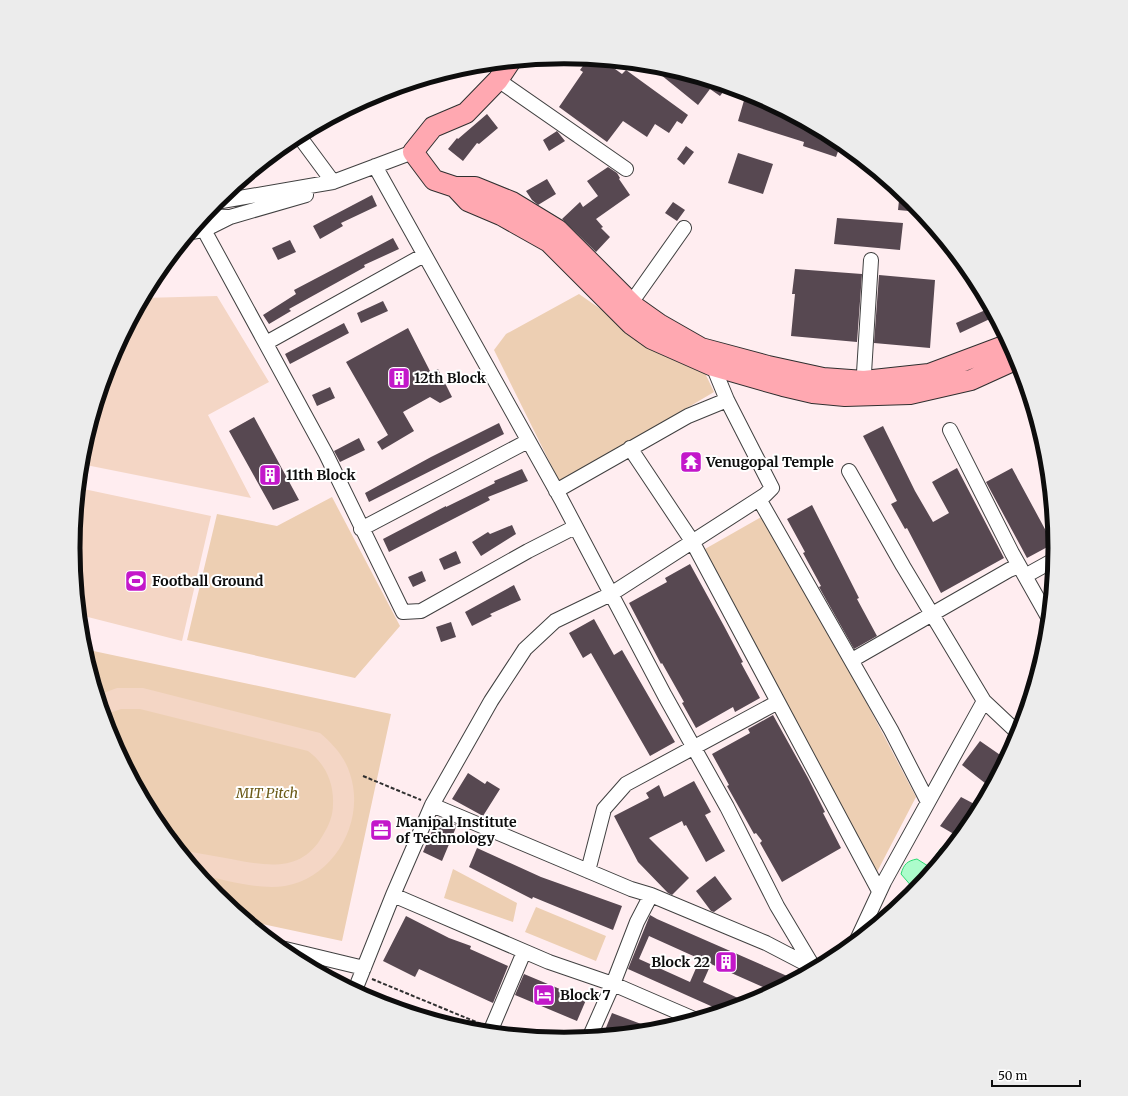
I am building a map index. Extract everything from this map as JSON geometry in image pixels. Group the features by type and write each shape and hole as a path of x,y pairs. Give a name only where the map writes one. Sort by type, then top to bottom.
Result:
{"main road":[{"path":"506,67 498,80 466,113 433,127 413,152 434,180 455,187 475,187 512,202 558,230 631,303 659,324 701,348 768,366 863,388 910,394 971,380 1011,362"},
{"path":"455,187 468,201 501,216 549,242 630,324 652,339 713,366 813,393 863,388 929,374 1003,346"}],"street":[{"path":"498,80 626,169"},
{"path":"303,141 333,182"},
{"path":"204,225 378,170 413,152"},
{"path":"228,200 333,182 378,170"},
{"path":"378,170 556,491 777,906 811,964"},
{"path":"201,228 326,454 403,612 421,611 521,555 575,527"},
{"path":"631,303 684,228"},
{"path":"266,343 424,255"},
{"path":"863,388 870,260"},
{"path":"357,985 393,895 432,805 491,701 525,649 555,621 611,594 759,499 772,488 727,400 713,366"},
{"path":"556,491 688,416 727,400"},
{"path":"950,430 1022,571 1044,610"},
{"path":"362,529 528,441"},
{"path":"630,448 692,541 879,891"},
{"path":"849,471 984,701 1013,729"},
{"path":"759,499 852,660 891,730 928,802"},
{"path":"852,660 1009,570 1022,571 1048,562"},
{"path":"862,930 879,891 984,701"},
{"path":"588,871 604,809 626,784 778,702"},
{"path":"432,805 631,889 652,895 766,943 809,965"},
{"path":"393,895 524,952 613,984 688,1016"},
{"path":"592,1031 613,984 637,922 652,895"},
{"path":"492,1027 524,952"},
{"path":"301,954 362,971"}],"path":[{"path":"363,776 432,805"},
{"path":"362,971 479,1024"}],"green space":[{"path":"579,294 658,349 705,373 714,392 560,483 494,350 506,334"},
{"path":"332,497 400,626 355,678 187,640 217,514 277,526"},
{"path":"763,516 831,635 916,797 877,872 767,670 705,549"},
{"name":"MIT Pitch","path":"91,650 391,714 342,941 258,923 222,890 200,867 180,843 162,817 130,762 106,704 96,673"},
{"path":"453,869 517,903 513,922 444,898"},
{"path":"536,907 606,936 596,961 525,932"}],"shaded area":[{"path":"217,296 269,382 208,415 251,498 87,465 96,423 106,392 130,334 150,298"},
{"name":"Football Ground","path":"84,489 211,516 182,641 85,616 81,580 80,548"},
{"path":"117,688 143,688 320,733 342,756 350,774 354,792 353,810 349,828 342,845 318,872 303,881 285,886 253,886 210,877 187,851 244,862 270,865 283,864 305,856 323,835 329,824 333,808 332,789 324,768 308,751 140,709 121,709 109,713 103,693"},
{"path":"941,848 943,849 928,867 911,885 901,874 903,868 908,862 917,859 928,866"}],"building":[{"path":"584,65 612,67 622,74 626,70 688,115 682,124 677,121 669,133 655,124 647,137 623,121 607,142 559,107 583,72 580,70"},
{"path":"659,73 689,80 724,91 720,96 710,89 698,105"},
{"path":"744,99 778,114 806,129 839,150 836,157 803,146 804,142 738,121"},
{"path":"487,114 498,128 479,144 477,143 463,161 448,149 457,138 458,139"},
{"path":"557,131 565,141 549,151 543,140"},
{"path":"686,146 694,152 684,165 677,159"},
{"path":"738,153 773,164 763,194 728,183"},
{"path":"608,167 617,173 620,178 619,179 630,195 596,219 603,227 601,228 610,237 596,252 562,219 580,202 583,207 598,196 587,181"},
{"path":"547,179 556,194 538,205 532,200 526,191"},
{"path":"372,195 377,206 341,223 343,226 320,239 313,226"},
{"path":"899,199 911,211 898,210"},
{"path":"673,202 685,210 677,221 665,213"},
{"path":"837,218 903,223 900,250 834,244"},
{"path":"393,238 399,249 364,265 365,267 289,309 291,311 269,324 263,315 296,294 294,290"},
{"path":"290,240 296,252 278,260 272,248"},
{"path":"795,269 862,274 857,342 791,336 795,294 792,294"},
{"path":"879,275 935,280 930,348 874,343"},
{"path":"383,301 388,311 361,323 357,313"},
{"path":"985,310 990,319 960,333 956,323"},
{"path":"344,323 349,333 290,364 285,354"},
{"name":"12th Block","path":"408,328 431,373 438,369 452,397 440,403 430,397 403,412 414,431 382,450 377,442 388,435 346,362"},
{"path":"330,387 335,398 317,406 312,395"},
{"name":"11th Block","path":"254,417 299,500 273,510 229,431"},
{"path":"499,423 504,434 369,502 365,493 431,457"},
{"path":"883,426 915,491 933,522 949,513 932,482 957,468 1004,558 941,593 907,528 905,529 891,504 897,501 863,436"},
{"path":"359,438 365,450 340,462 334,451"},
{"path":"1012,468 1048,534 1048,547 1027,558 986,482"},
{"path":"522,469 528,481 488,497 490,500 389,552 383,539 446,506 495,483 494,481"},
{"path":"812,505 859,598 857,599 877,636 854,649 819,587 821,586 803,553 805,552 787,519"},
{"path":"512,525 516,534 481,556 472,542 488,532 490,534"},
{"path":"456,551 461,563 444,570 439,559"},
{"path":"690,564 743,662 741,663 760,698 735,712 733,707 696,728 682,703 684,702 662,663 661,664 629,603 667,582 665,578"},
{"path":"422,571 426,581 413,587 408,577"},
{"path":"514,585 521,600 490,614 492,616 472,626 465,612"},
{"path":"594,619 614,655 622,650 675,742 650,756 591,653 583,658 569,633"},
{"path":"451,622 456,637 441,642 436,627"},
{"path":"773,715 808,778 825,812 823,813 841,848 782,882 760,843 762,841 756,833 754,834 727,786 729,785 712,754 750,733 748,729"},
{"path":"980,741 1001,755 986,784 962,765"},
{"path":"468,773 485,784 487,781 500,789 483,816 452,799"},
{"path":"694,781 711,812 705,815 725,851 706,862 686,825 684,826 682,821 649,838 689,878 672,895 668,893 638,862 614,816 649,798 646,793 659,785 664,797"},
{"path":"961,797 974,804 954,834 940,826"},
{"path":"438,817 457,825 442,861 423,852"},
{"path":"477,848 541,877 622,906 613,930 533,897 532,899 469,867"},
{"path":"715,876 732,899 714,912 711,911 696,891"},
{"name":"Block 22","path":"650,915 788,976 765,988 711,964 703,982 739,999 715,1008 628,969","holes":["649,936 700,959 690,982 639,959"]},
{"path":"406,916 449,938 471,946 470,949 508,966 493,1003 419,969 415,977 383,961"},
{"path":"524,974 586,1000 577,1021 515,995"},
{"path":"612,1013 644,1025 627,1028 605,1030"}],"place":[{"name":"12th Block","path":"399,378"},
{"name":"Venugopal Temple","path":"691,462"},
{"name":"11th Block","path":"270,475"},
{"name":"Football Ground","path":"136,581"},
{"name":"Manipal Institute of Technology","path":"381,830"},
{"name":"Block 22","path":"726,962"},
{"name":"Block 7","path":"544,995"}]}
